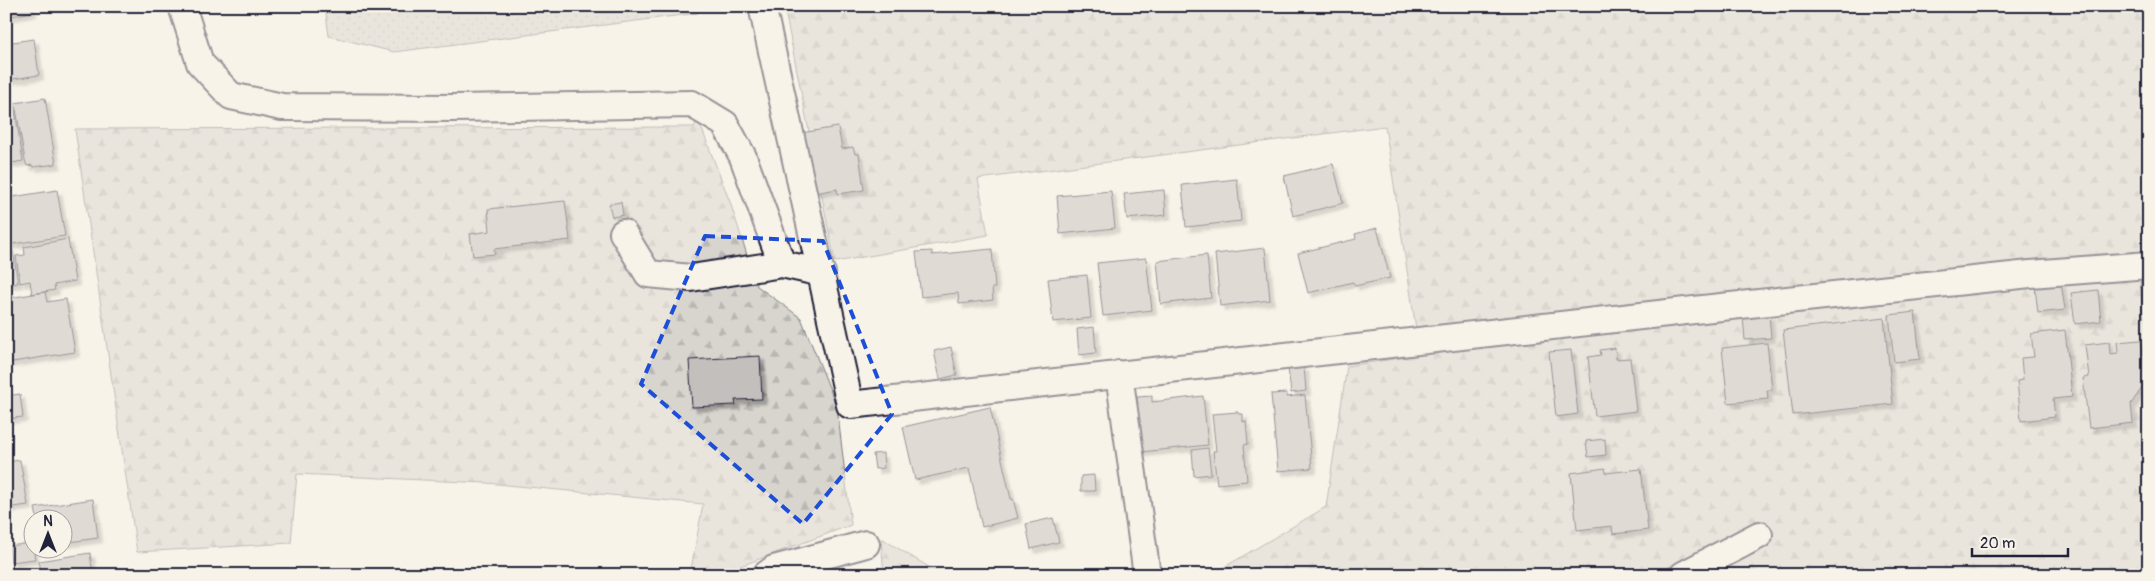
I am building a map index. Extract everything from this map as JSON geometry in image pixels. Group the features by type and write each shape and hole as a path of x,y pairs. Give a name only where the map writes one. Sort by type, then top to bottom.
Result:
{"street":[{"path":"182,6 200,63 231,96 282,107 454,108 692,104 725,124 744,157 782,264"},
{"path":"762,6 850,405 2021,275 2149,264"},
{"path":"623,233 648,274 691,278 782,264 822,273"},
{"path":"1119,374 1147,575"},
{"path":"1684,575 1759,535"},
{"path":"766,575 774,569 866,544"}],"highlighted area":[{"path":"705,236 823,241 892,414 803,524 641,384"}],"green space":[{"path":"325,6 697,6 698,13 394,52 329,36"},
{"path":"784,6 2149,6 2149,575 1211,575 1326,507 1347,366 1420,355 1385,126 978,179 988,235 835,262"},
{"path":"698,119 730,202 757,286 801,318 837,407 851,525 716,575 690,575 703,504 487,483 297,474 291,543 137,552 75,129 694,127"},
{"path":"881,538 942,575 884,575"}],"building":[{"path":"6,6 31,6 32,12 6,17"},
{"path":"34,39 39,75 6,80 6,43"},
{"path":"45,98 56,164 27,166 15,103"},
{"path":"14,105 23,161 6,164 6,106"},
{"path":"838,127 842,149 853,147 855,154 859,154 864,190 838,194 837,189 815,193 801,133"},
{"path":"1333,164 1343,203 1293,216 1284,176"},
{"path":"2146,178 2149,178 2149,201"},
{"path":"1237,179 1241,221 1186,227 1182,185"},
{"path":"57,190 65,236 6,245 6,198"},
{"path":"1164,190 1166,215 1127,219 1124,194"},
{"path":"1111,191 1115,228 1060,234 1057,196"},
{"path":"565,201 570,240 494,249 495,254 473,256 470,234 490,231 488,209"},
{"path":"621,202 623,215 612,217 609,204"},
{"path":"1377,228 1390,278 1355,286 1353,282 1308,293 1298,253 1356,239 1355,234"},
{"path":"68,239 75,281 54,285 55,290 32,294 30,281 20,283 16,256 25,255 24,247"},
{"path":"1265,248 1270,300 1220,306 1215,254"},
{"path":"992,249 995,288 992,288 993,300 959,304 958,293 921,297 916,252 932,251 932,255"},
{"path":"13,251 18,283 6,285 6,252"},
{"path":"1207,255 1211,298 1161,304 1157,261"},
{"path":"1146,258 1152,310 1103,316 1097,263"},
{"path":"1087,275 1091,318 1053,322 1048,279"},
{"path":"2149,280 2149,317 2143,317 2140,281"},
{"path":"2061,283 2065,310 2038,313 2035,287"},
{"path":"2098,290 2101,321 2075,324 2071,293"},
{"path":"45,292 47,302 66,299 75,352 6,363 6,314 11,313 9,298"},
{"path":"1915,312 1920,359 1894,362 1889,315"},
{"path":"1769,315 1771,338 1745,340 1743,317"},
{"path":"1884,318 1893,404 1793,415 1783,330"},
{"path":"1094,327 1096,353 1079,355 1077,329"},
{"path":"2065,330 2072,397 2053,399 2055,417 2021,421 2017,381 2023,380 2021,358 2034,357 2031,334"},
{"path":"2141,340 2143,354 2149,353 2149,382 2146,382 2131,404 2133,423 2089,428 2083,378 2089,377 2085,345 2109,342 2110,354 2118,353 2117,342"},
{"path":"1767,343 1772,390 1767,390 1768,399 1728,403 1722,348"},
{"path":"951,347 957,375 940,379 934,351"},
{"path":"1615,348 1616,359 1630,358 1636,411 1595,416 1588,357 1601,355 1600,350"},
{"path":"1571,350 1578,414 1556,417 1549,352"},
{"path":"760,356 762,399 735,400 736,405 692,407 689,360"},
{"path":"1304,367 1306,391 1291,393 1288,368"},
{"path":"1287,393 1287,397 1305,395 1312,468 1278,471 1271,394"},
{"path":"20,394 23,417 6,419 6,396"},
{"path":"1152,396 1152,402 1203,396 1208,445 1141,452 1135,404 1138,404 1137,397"},
{"path":"990,407 1011,499 1013,499 1018,518 982,527 969,468 915,480 903,427"},
{"path":"1238,412 1238,414 1243,414 1243,422 1246,421 1248,444 1244,445 1247,481 1217,484 1213,451 1216,451 1212,414"},
{"path":"1605,439 1606,455 1588,457 1586,441"},
{"path":"1208,448 1211,474 1194,476 1192,450"},
{"path":"883,453 884,468 875,469 873,454"},
{"path":"20,460 28,505 6,508 6,462"},
{"path":"1605,468 1606,473 1641,469 1648,530 1613,534 1612,526 1577,530 1571,473"},
{"path":"1094,475 1095,491 1081,491 1081,476"},
{"path":"93,499 98,538 72,542 72,508 35,508"},
{"path":"1053,518 1059,542 1031,549 1026,524"},
{"path":"22,544 22,558 35,559 11,562 9,546"},
{"path":"90,553 93,575 35,575 35,572 41,571 39,561 72,558 72,556"}]}
